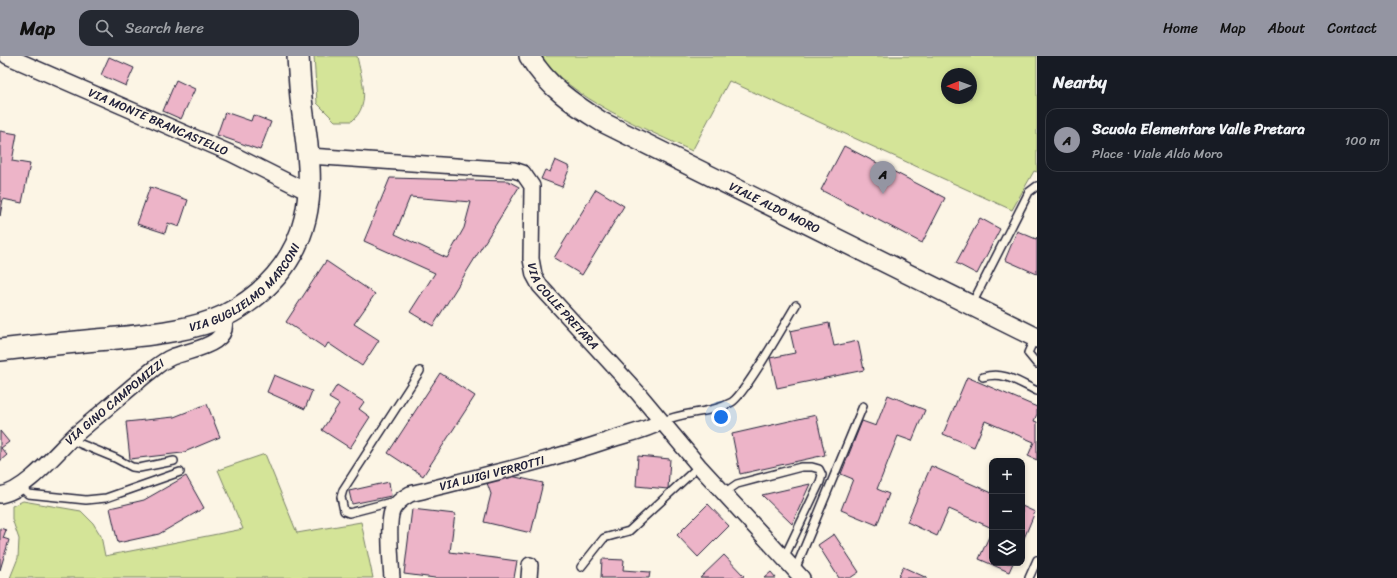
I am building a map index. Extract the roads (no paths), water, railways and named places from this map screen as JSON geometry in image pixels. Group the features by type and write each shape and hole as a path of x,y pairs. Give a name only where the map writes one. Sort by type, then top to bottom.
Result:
{"main road":[{"name":"VIA GUGLIELMO MARCONI","path":"0,350 140,336 178,329 223,316 246,303 265,288 285,266 299,241 306,218 308,156 298,56"}],"street":[{"name":"VIA MONTE BRANCASTELLO","path":"7,56 230,153 308,192"},
{"name":"VIALE ALDO MORO","path":"529,56 536,68 555,88 578,107 602,122 1036,337"},
{"name":"VIA COLLE PRETARA","path":"308,156 514,170 523,173 530,180 532,186 531,259 534,275 540,286 638,393 699,466 799,574"},
{"name":"VIA GINO CAMPOMIZZI","path":"0,495 19,486 70,440 162,362 206,346 219,339 225,332 226,324 223,316"},
{"name":"VIA LUIGI VERROTTI","path":"400,500 410,494 564,456 617,437 638,432 661,422"},
{"path":"392,578 390,520 392,510 400,500"}],"lane":[{"path":"0,60 3,56"},
{"path":"972,306 1029,192 1037,186"},
{"path":"661,422 670,418 721,406 739,397 796,306"},
{"path":"1036,337 1028,353 1037,364"},
{"path":"400,500 349,513 344,511 341,497 343,490 420,371"},
{"path":"983,377 990,375 1005,375 1037,391"},
{"path":"799,574 863,406"},
{"path":"70,440 115,458 132,467 139,468 174,461"},
{"path":"581,567 604,538 630,531 699,466"},
{"path":"724,493 736,484 801,467 812,467 819,469 822,475 820,482 784,558"},
{"path":"19,486 28,494 86,500 106,498 180,472"},
{"path":"1029,578 1037,560"}],"place":[{"name":"Scuola Elementare Valle Pretara","path":"883,194"}]}
